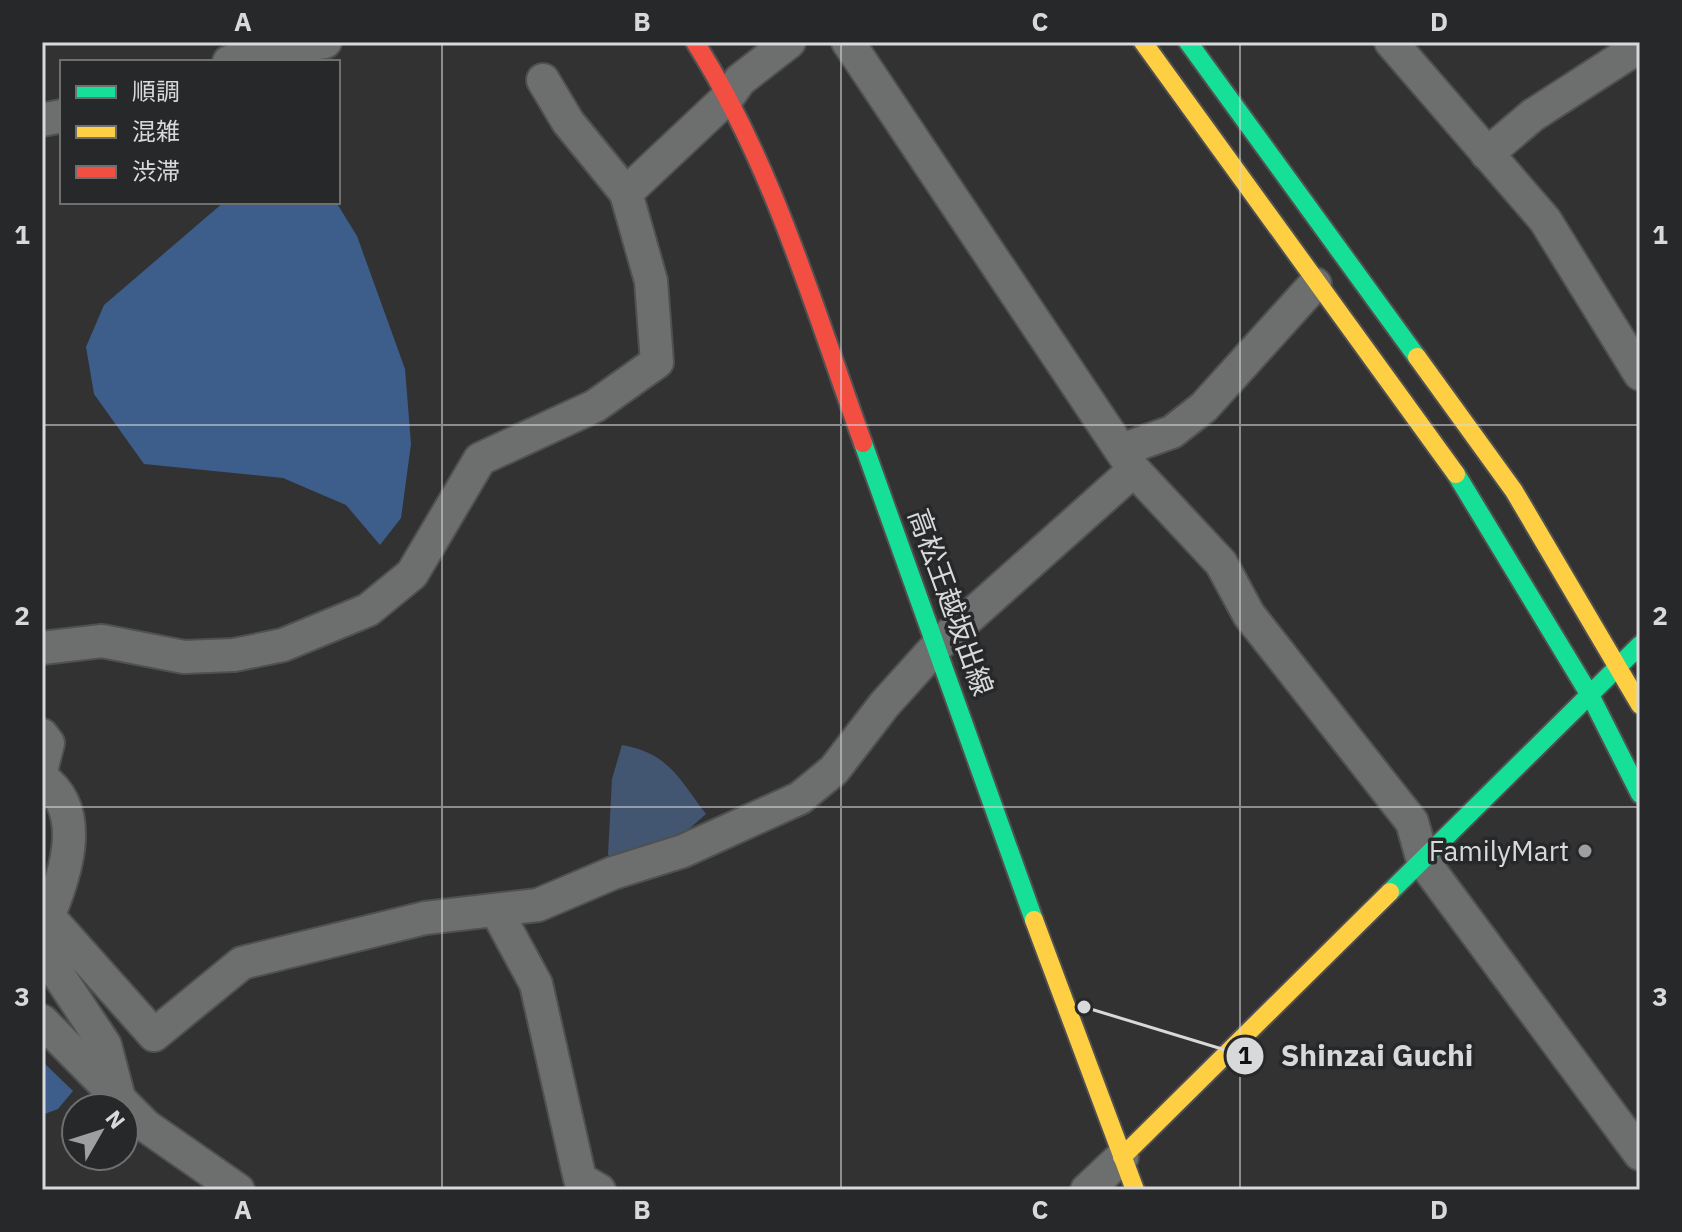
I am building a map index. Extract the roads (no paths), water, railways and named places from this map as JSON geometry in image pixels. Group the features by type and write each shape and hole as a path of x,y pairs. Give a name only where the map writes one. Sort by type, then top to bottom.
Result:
{"main road":[{"name":"高松王越坂出線","path":"695,42 728,97 762,166 938,645 1064,1004 1135,1190"},
{"path":"1143,42 1315,284 1458,477 1591,697 1640,794"},
{"path":"1188,42 1514,491 1640,705"},
{"path":"1122,1157 1591,697 1640,645"}],"street":[{"path":"232,60 252,46 325,42"},
{"path":"626,193 728,97 740,80 789,42"},
{"path":"848,42 1128,460 1221,563 1249,615 1412,822 1423,861 1640,1154"},
{"path":"1391,42 1545,220 1640,374"},
{"path":"1487,154 1533,115 1640,46"},
{"path":"42,648 102,641 184,657 234,655 283,645 368,610 412,574 480,459 595,406 657,362 651,281 626,193 568,122 543,80"},
{"path":"42,778 56,788 70,815 67,851 45,924 154,1035 242,963 425,918 538,905 613,873 683,851 800,798 834,770 884,705 938,645 1128,460 1204,407 1315,284"},
{"path":"42,735 48,743 42,767"},
{"path":"496,910 536,984 580,1179 599,1190"},
{"path":"42,950 105,1045 117,1092"},
{"path":"42,1021 112,1092"},
{"path":"140,1120 238,1190"},
{"path":"1087,1190 1122,1157"}],"place":[{"name":"FamilyMart","path":"1585,851"},
{"name":"Shinzai Guchi","path":"1084,1007"}]}
